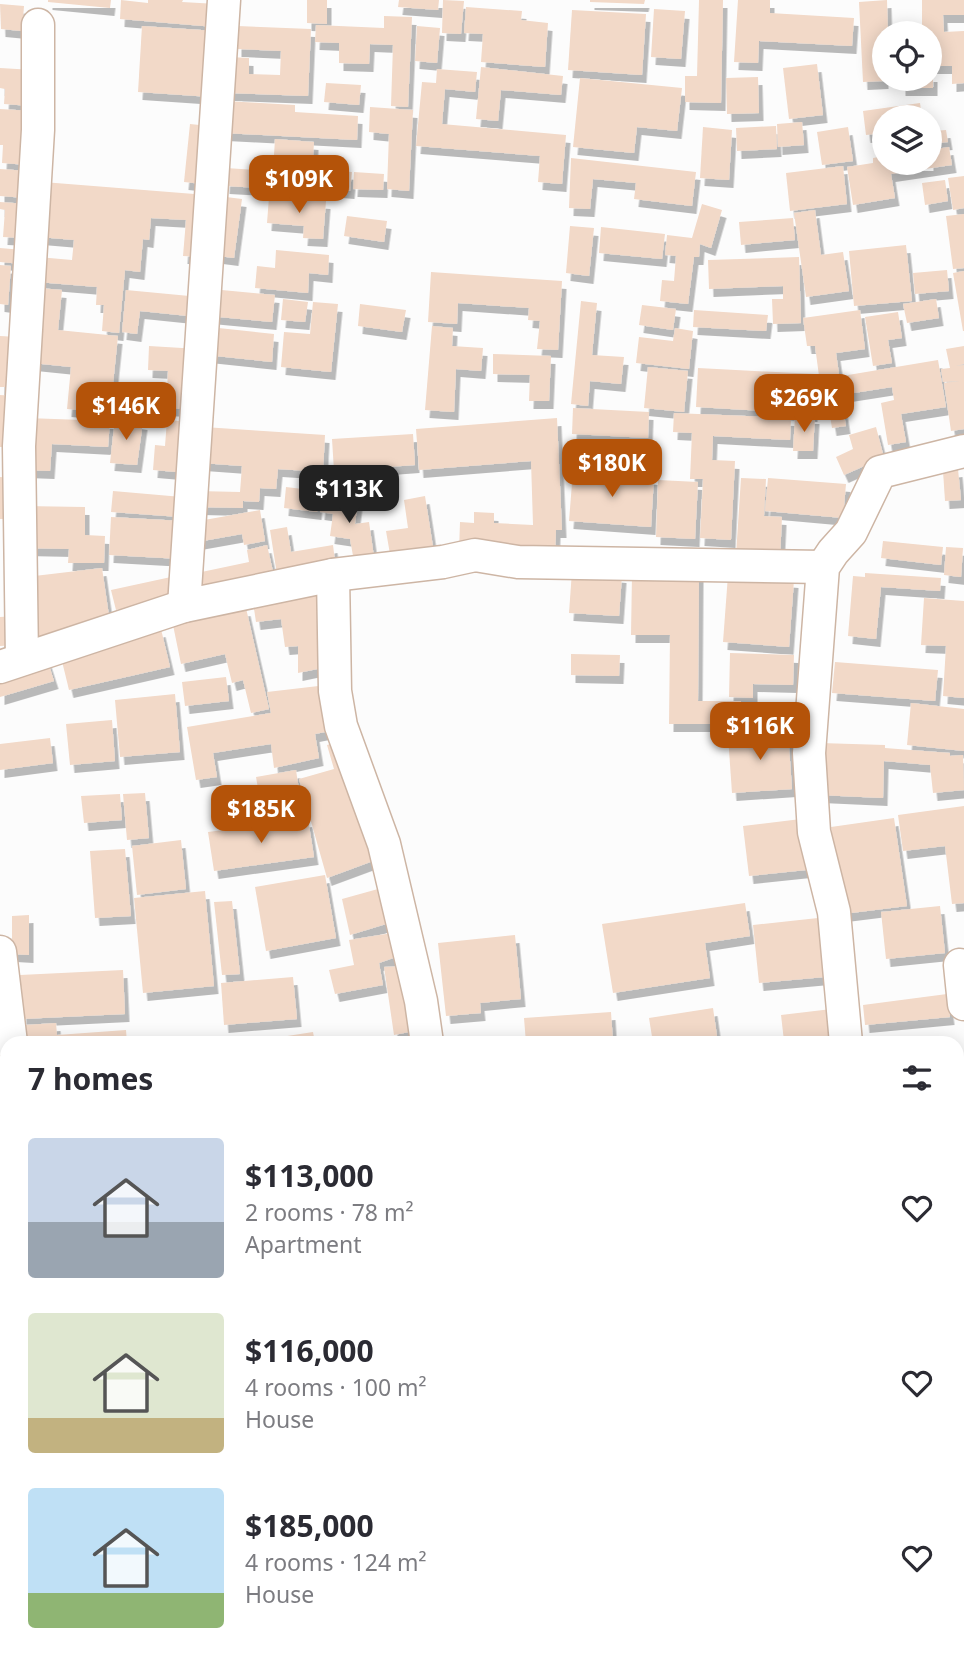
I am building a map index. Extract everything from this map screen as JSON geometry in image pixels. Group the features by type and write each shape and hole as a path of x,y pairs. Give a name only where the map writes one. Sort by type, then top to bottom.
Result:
{"street":[{"path":"184,606 224,0"},
{"path":"38,26 38,130 19,446 11,663 184,606 333,575 443,562 475,555 518,562 823,567"},
{"path":"845,1036 834,912 814,832 808,753 823,567 851,532 880,472 964,451"},
{"path":"333,575 335,691 341,726 384,844 421,1001 426,1036"},
{"path":"0,952 10,1036"},
{"path":"960,965 964,1004"}],"building":[{"path":"48,0 111,0 110,8"},
{"path":"121,0 148,3 148,0 183,0 182,2 217,4 215,27 120,19"},
{"path":"307,0 327,0 327,24 307,23"},
{"path":"399,0 439,0 438,10 398,7"},
{"path":"443,0 464,1 461,34 442,33"},
{"path":"590,0 645,0 644,4"},
{"path":"699,0 723,0 721,103 685,102 685,76 697,76"},
{"path":"738,0 770,0 770,13 854,18 852,46 759,41 758,63 734,62"},
{"path":"887,0 888,21 872,21 872,82 863,82 859,2"},
{"path":"922,0 964,0 964,15 943,15 944,32 964,31 964,83 952,84 952,66 942,66 942,21 922,21"},
{"path":"0,4 24,6 22,31 1,29"},
{"path":"466,7 522,11 521,20 548,23 545,67 481,62 483,34 464,33"},
{"path":"654,9 685,11 681,59 651,57"},
{"path":"572,10 646,14 642,75 568,70"},
{"path":"384,16 412,17 408,107 391,106 393,45 370,44 369,64 339,63 339,43 315,42 316,25 384,28"},
{"path":"142,26 216,31 211,97 138,92"},
{"path":"237,26 311,29 308,96 227,93 229,57 249,58 249,74 280,75 281,51 237,49"},
{"path":"417,26 440,28 437,63 415,61"},
{"path":"817,64 823,115 789,119 783,68"},
{"path":"481,67 563,76 561,95 501,90 498,121 476,119"},
{"path":"0,68 34,70 31,106 4,104 5,89 0,88"},
{"path":"437,69 477,72 475,92 445,89 442,124 566,135 562,184 538,182 540,156 416,146 422,82 436,83"},
{"path":"758,77 759,113 727,114 726,78"},
{"path":"580,78 682,88 677,131 637,127 634,153 573,147"},
{"path":"326,83 361,85 359,105 324,102"},
{"path":"225,101 295,105 295,112 358,116 357,140 223,133"},
{"path":"370,107 413,110 409,191 387,189 389,134 369,132"},
{"path":"0,109 32,111 28,165 2,163"},
{"path":"872,110 872,134 866,135 863,111"},
{"path":"802,122 804,145 778,147 777,124"},
{"path":"190,124 209,126 203,184 184,182"},
{"path":"776,126 777,149 737,151 736,128"},
{"path":"703,127 732,130 729,180 700,178"},
{"path":"848,127 853,161 822,165 817,132"},
{"path":"942,130 946,130 948,142 942,143"},
{"path":"275,139 314,142 311,191 225,186 226,168 273,171"},
{"path":"949,147 952,165 942,166 942,148"},
{"path":"571,158 696,172 692,206 634,199 636,183 593,179 590,209 569,208"},
{"path":"872,163 872,175 891,175 895,198 853,205 847,167"},
{"path":"843,166 847,204 790,211 786,173"},
{"path":"0,169 28,171 26,198 0,196"},
{"path":"315,169 352,172 350,191 313,188"},
{"path":"354,172 384,174 383,190 353,189"},
{"path":"964,176 964,208 953,210 948,178"},
{"path":"945,180 948,201 925,205 922,183"},
{"path":"43,182 207,195 202,257 183,256 186,220 151,218 149,240 143,239 140,272 125,270 119,333 102,331 104,305 96,305 97,287 37,282 38,257 72,260 74,240 39,237"},
{"path":"218,196 242,199 234,258 211,255"},
{"path":"269,197 326,201 323,239 303,238 304,226 267,223"},
{"path":"0,202 27,204 24,238 3,237 5,210 0,209"},
{"path":"702,204 722,210 711,248 700,244 699,257 694,257 688,304 660,301 662,280 674,281 676,256 665,255 667,235 692,238"},
{"path":"815,210 821,255 843,252 849,291 806,297 794,213"},
{"path":"964,214 964,268 953,269 946,216"},
{"path":"347,216 387,221 384,242 344,236"},
{"path":"793,218 795,240 741,245 739,222"},
{"path":"570,226 594,228 589,276 566,273"},
{"path":"601,227 665,234 662,259 599,253"},
{"path":"906,245 912,301 854,306 849,251"},
{"path":"0,248 23,250 22,264 0,262"},
{"path":"276,250 329,255 328,275 309,273 308,293 255,288 257,266 275,268"},
{"path":"799,257 801,323 773,324 772,299 783,299 783,286 709,289 708,260"},
{"path":"0,265 11,266 8,305 0,304"},
{"path":"947,270 949,291 915,294 913,273"},
{"path":"964,271 964,331 963,331 953,273"},
{"path":"431,272 562,281 558,350 537,349 540,321 528,320 529,308 458,303 457,324 428,322"},
{"path":"39,288 62,290 58,330 118,336 110,413 67,409 71,367 32,363"},
{"path":"211,289 275,295 272,322 208,316"},
{"path":"126,290 200,297 198,317 140,311 137,334 122,332"},
{"path":"283,299 308,302 305,322 281,320"},
{"path":"936,299 939,318 907,323 903,304"},
{"path":"581,301 597,303 592,355 624,357 621,384 590,381 588,406 571,404"},
{"path":"313,302 338,304 331,372 281,367 284,332 310,334"},
{"path":"360,304 406,310 402,332 358,326"},
{"path":"642,305 676,309 673,330 639,325"},
{"path":"694,310 768,315 766,331 693,327"},
{"path":"860,310 865,349 836,353 839,374 819,376 815,346 807,346 803,318"},
{"path":"898,312 902,338 888,340 892,363 873,366 865,317"},
{"path":"432,326 453,328 452,346 483,348 481,371 456,369 454,412 425,410"},
{"path":"209,327 274,334 272,362 206,355"},
{"path":"675,328 693,331 689,369 636,363 639,337 673,341"},
{"path":"0,336 18,337 15,387 0,387"},
{"path":"149,346 199,349 195,410 166,408 168,371 148,370"},
{"path":"964,346 964,364 956,366 964,365 964,429 951,431 944,383 959,381 943,382 941,369 950,368 946,349"},
{"path":"493,354 551,356 549,401 529,401 530,375 493,374"},
{"path":"938,360 946,407 901,414 906,442 888,445 881,403 894,400 892,387 841,395 846,426 832,428 824,379"},
{"path":"648,367 688,371 684,412 644,408"},
{"path":"698,368 815,374 813,414 696,407"},
{"path":"0,395 16,396 14,447 0,447"},
{"path":"573,408 649,412 648,438 572,434"},
{"path":"674,413 791,418 790,440 713,436 712,460 735,461 731,540 700,538 703,479 690,479 692,433 673,432"},
{"path":"795,416 815,416 813,451 793,451"},
{"path":"27,418 110,421 108,447 52,444 50,471 24,470"},
{"path":"115,418 143,422 137,465 110,463"},
{"path":"557,418 562,530 556,530 555,555 459,551 460,522 474,523 474,512 494,513 494,523 533,525 531,461 419,470 416,429"},
{"path":"167,420 192,422 188,473 153,470 155,445 165,446"},
{"path":"204,427 325,435 323,472 278,469 276,489 260,488 259,502 243,501 243,508 197,507 197,491 240,492 242,466 201,463"},
{"path":"876,427 883,454 869,458 871,463 844,475 836,457 853,449 849,435"},
{"path":"413,434 415,465 334,471 332,439"},
{"path":"958,469 961,500 945,501 943,471"},
{"path":"573,471 654,477 651,527 569,521"},
{"path":"0,477 14,478 13,519 0,519"},
{"path":"741,478 766,479 764,516 782,517 780,558 736,555"},
{"path":"768,478 846,484 843,518 765,511"},
{"path":"658,480 698,482 695,539 656,537"},
{"path":"286,487 319,491 317,512 284,508"},
{"path":"323,490 359,494 355,524 369,522 375,564 355,567 350,539 330,536 333,514 320,512"},
{"path":"113,491 182,497 180,517 111,512"},
{"path":"425,496 434,553 391,560 386,531 408,528 404,500"},
{"path":"23,506 85,507 85,535 105,536 104,563 68,563 69,549 22,548"},
{"path":"260,510 265,541 244,545 242,534 197,542 193,522"},
{"path":"111,517 183,521 181,559 109,555"},
{"path":"287,527 291,552 333,545 335,561 278,581 270,530"},
{"path":"883,541 943,547 941,565 881,558"},
{"path":"267,545 274,576 196,593 192,574 249,562 247,550"},
{"path":"946,547 963,548 961,577 944,575"},
{"path":"102,568 109,616 25,645 26,577"},
{"path":"572,571 622,575 619,616 569,613"},
{"path":"865,573 941,578 940,591 881,587 876,639 848,636 853,576 865,577"},
{"path":"632,574 699,574 698,701 741,701 741,724 669,724 670,635 631,635"},
{"path":"728,575 794,580 789,647 723,642"},
{"path":"171,577 175,596 116,610 111,590"},
{"path":"319,592 322,668 298,673 298,646 285,647 281,619 256,622 253,602"},
{"path":"924,598 964,601 964,698 943,696 946,646 921,645"},
{"path":"246,608 269,709 251,713 243,680 232,683 225,654 181,664 173,625"},
{"path":"16,616 18,645 0,646 0,617"},
{"path":"161,629 170,667 69,690 60,653"},
{"path":"730,653 794,655 793,685 753,684 753,698 729,697"},
{"path":"571,654 620,655 619,676 571,675"},
{"path":"47,659 54,681 0,697 0,674"},
{"path":"835,662 938,670 935,701 832,693"},
{"path":"226,677 229,701 185,706 182,682"},
{"path":"327,685 335,730 315,734 319,758 274,768 271,744 213,753 217,777 196,780 187,727 271,713 267,692"},
{"path":"175,694 180,752 120,757 115,700"},
{"path":"911,703 964,709 964,751 907,745"},
{"path":"112,720 115,761 70,765 66,724"},
{"path":"788,732 792,789 732,793 728,736"},
{"path":"50,738 53,763 0,770 0,744"},
{"path":"343,740 373,861 327,878 299,779 334,769 327,745"},
{"path":"820,743 885,745 885,748 950,753 950,756 963,755 964,790 933,793 930,765 884,761 883,798 818,795"},
{"path":"296,770 302,810 263,817 256,777"},
{"path":"145,793 149,838 127,840 123,794"},
{"path":"120,794 122,820 84,823 81,796"},
{"path":"964,806 964,903 952,904 945,846 903,851 898,815"},
{"path":"894,818 907,906 843,914 831,827"},
{"path":"308,819 314,857 214,871 208,832"},
{"path":"801,819 806,870 749,876 743,826"},
{"path":"181,840 186,889 137,895 132,846"},
{"path":"125,849 131,916 95,918 90,851"},
{"path":"325,875 336,938 266,951 255,887"},
{"path":"378,889 386,924 350,935 342,899"},
{"path":"205,891 214,986 143,993 134,898"},
{"path":"232,901 240,974 222,975 214,902"},
{"path":"745,903 750,936 705,943 710,978 613,993 602,924"},
{"path":"940,906 945,953 886,959 881,912"},
{"path":"29,915 29,955 12,954 12,916"},
{"path":"818,918 825,977 759,983 753,925"},
{"path":"392,933 396,957 379,963 383,985 335,994 329,970 354,965 349,940"},
{"path":"515,935 521,999 480,1003 481,1013 446,1016 438,943"},
{"path":"408,966 419,1030 394,1035 384,967"},
{"path":"123,970 125,1014 22,1019 20,975"},
{"path":"293,977 297,1019 224,1025 221,983"},
{"path":"947,994 950,1017 865,1025 863,1005"},
{"path":"713,1008 717,1036 652,1036 649,1018"},
{"path":"840,1008 843,1034 783,1036 781,1015"},
{"path":"611,1012 613,1036 525,1036 524,1018"},
{"path":"56,1023 57,1035 126,1030 126,1036 27,1036 26,1025"},
{"path":"313,1032 314,1036 287,1036"}]}
